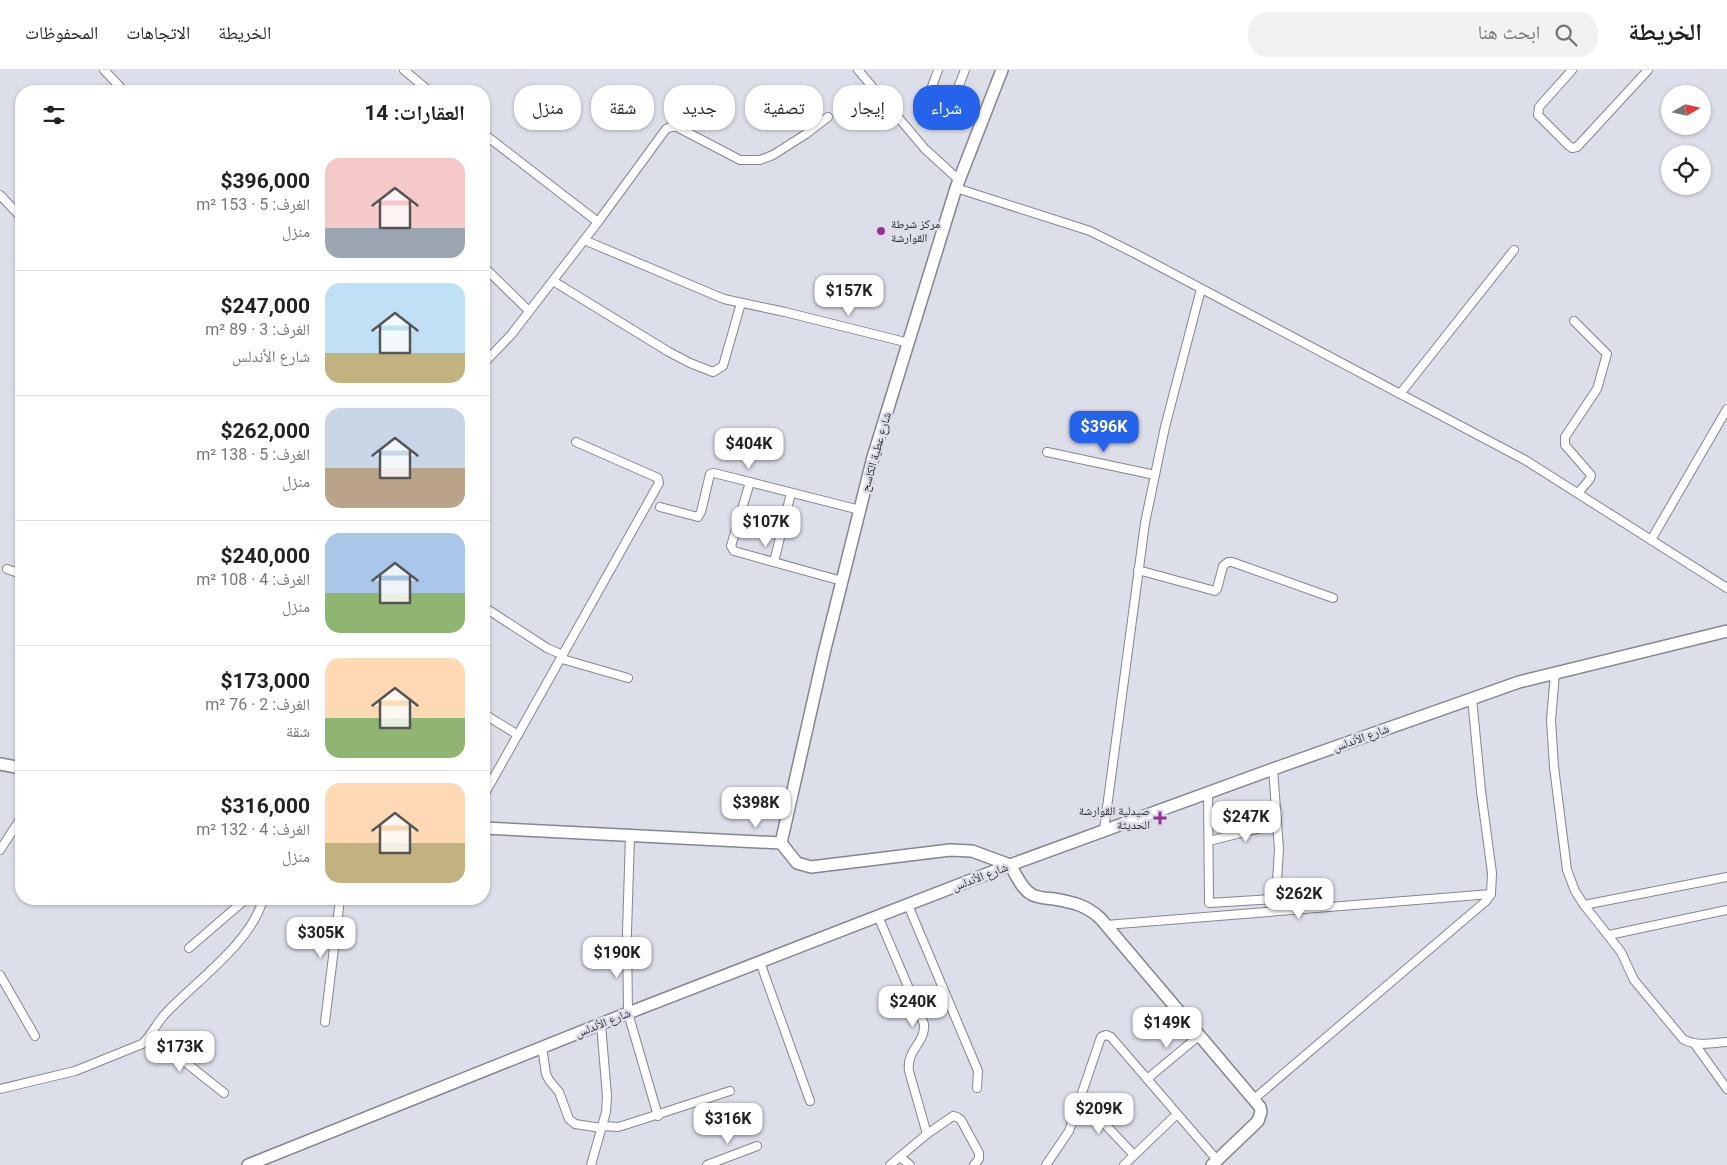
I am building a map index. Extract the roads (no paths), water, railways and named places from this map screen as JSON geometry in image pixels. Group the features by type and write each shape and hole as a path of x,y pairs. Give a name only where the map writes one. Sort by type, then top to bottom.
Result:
{"main road":[{"name":"شارع عطية الكاسح","path":"781,843 824,652 873,457 958,184 1002,70"},
{"name":"شارع الأندلس","path":"248,1165 628,1013 1010,865 1273,769 1519,682 1727,632"},
{"path":"0,764 15,767"},
{"path":"490,828 781,843 797,863 811,867 955,850 972,851 1010,865 1024,887 1031,894 1045,898 1071,901 1083,905 1092,911 1106,925 1260,1107 1261,1112 1258,1121 1215,1162"}],"street":[{"path":"104,70 118,85"},
{"path":"404,70 422,85"},
{"path":"858,70 925,149 958,184 1090,231 1201,288 1525,460 1727,588"},
{"path":"932,85 938,70"},
{"path":"959,85 965,70"},
{"path":"1572,70 1539,107 1538,115 1568,145 1574,148 1577,148 1648,70"},
{"path":"490,357 511,335 598,222 666,129 677,127 740,160 760,160 773,155 798,140 828,117"},
{"path":"490,139 598,222"},
{"path":"0,195 15,211"},
{"path":"584,240 724,299 909,343"},
{"path":"1400,394 1514,250"},
{"path":"490,273 529,311"},
{"path":"553,280 669,352 690,363 714,372 723,366 740,304"},
{"path":"1104,830 1145,523 1165,427 1201,288"},
{"path":"1574,321 1607,354 1597,389 1565,437 1565,445 1591,475 1590,479 1578,493"},
{"path":"1651,540 1727,409"},
{"path":"490,784 659,483 658,478 576,442"},
{"path":"1047,452 1155,475"},
{"path":"660,507 698,516 701,512 710,474 714,473 860,510"},
{"path":"750,482 731,546 734,550 842,580"},
{"path":"774,562 791,493"},
{"path":"1138,570 1215,591 1217,590 1224,566 1228,562 1232,562 1333,598"},
{"path":"7,569 15,572"},
{"path":"490,611 562,657 628,678"},
{"path":"1555,673 1551,720 1554,767 1567,870 1575,891 1626,960 1634,980 1683,1039 1694,1043 1727,1042"},
{"path":"1254,1099 1486,901 1491,894 1492,873 1481,791 1472,698"},
{"path":"490,718 518,735"},
{"path":"1208,793 1210,904 1274,899 1276,896 1279,849 1273,769"},
{"path":"1209,841 1277,824"},
{"path":"0,850 15,827"},
{"path":"630,836 627,932 628,1013 658,1116"},
{"path":"1584,905 1727,877"},
{"path":"1106,925 1491,894"},
{"path":"189,948 239,905"},
{"path":"0,1089 81,1069 138,1047 150,1035 166,1013 242,937 258,915 262,905"},
{"path":"325,1022 339,905"},
{"path":"908,905 978,1071 977,1088"},
{"path":"1609,935 1727,910"},
{"path":"878,916 924,1024 924,1031 908,1062 927,1134"},
{"path":"760,962 810,1101"},
{"path":"0,975 35,1036"},
{"path":"591,1165 606,1112 607,1096 602,1024"},
{"path":"150,1035 224,1092"},
{"path":"1046,1165 1066,1138 1101,1037 1106,1035 1111,1037 1215,1162"},
{"path":"1147,1079 1200,1036"},
{"path":"1694,1043 1727,1089"},
{"path":"542,1047 546,1074 559,1092 569,1118 575,1124 602,1127 618,1126 658,1116 730,1092"},
{"path":"1081,1099 1134,1155"},
{"path":"1124,1165 1177,1114"},
{"path":"890,1165 927,1134 953,1116 957,1117 979,1153 979,1159 974,1165"},
{"path":"707,1165 756,1146"},
{"path":"900,1157 910,1165"}],"place":[{"name":"مركز شرطة القوارشة","path":"881,231"},
{"name":"صيدلية القوارشة الحديثة","path":"1160,818"}]}
